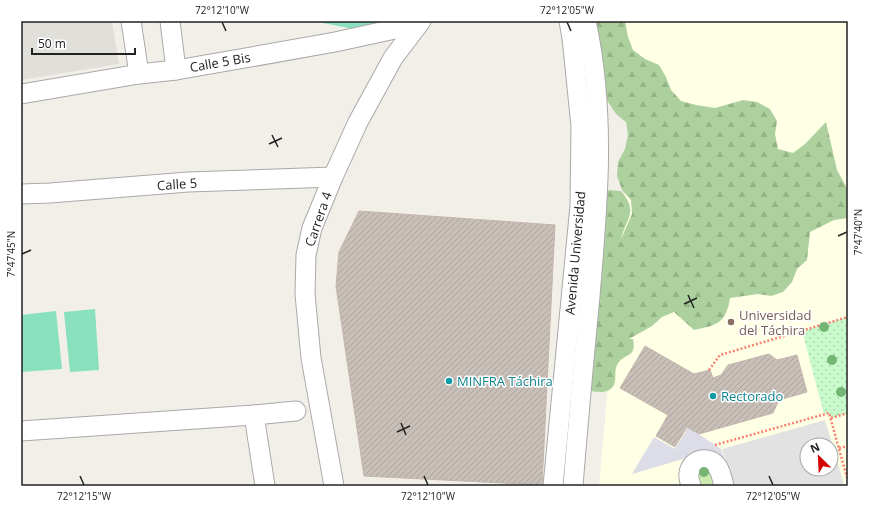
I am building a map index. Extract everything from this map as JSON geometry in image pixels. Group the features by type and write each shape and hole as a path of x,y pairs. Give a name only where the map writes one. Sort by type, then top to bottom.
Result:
{"street":[{"path":"131,21 139,74"},
{"path":"170,21 176,70"},
{"name":"Avenida Universidad","path":"553,486 580,206 581,126 569,21"},
{"name":"Avenida Universidad","path":"573,486 598,209 599,122 595,74 586,21"},
{"name":"Calle 5 Bis","path":"21,94 139,74 176,70 334,42 419,22"},
{"name":"Carrera 4","path":"334,486 311,358 305,294 306,255 312,228 358,122 393,58 419,22"},
{"name":"Calle 5","path":"21,194 188,182 333,177"},
{"path":"21,431 254,416 296,411"},
{"path":"254,416 265,486"},
{"path":"691,486 689,473 690,468 694,463 706,459 718,468 724,486"}],"path":[{"path":"709,370 720,355 848,318"},
{"path":"715,445 829,413 836,437"},
{"path":"831,418 848,413"},
{"path":"848,446 839,448 848,481"}],"shaded area":[{"path":"21,21 112,21 119,64 21,80"},
{"name":"Universidad del Táchira","path":"614,21 848,21 848,486 599,486 625,200 630,118"},
{"path":"825,420 830,437 799,437 799,477 839,477 839,467 844,484 836,486 724,486 727,465 722,449"},
{"path":"688,427 721,449 727,465 690,457 632,474 654,437 675,449"}],"green space":[{"path":"318,21 383,21 359,30"},
{"path":"593,21 625,21 628,37 633,50 645,59 659,65 671,90 681,101 715,108 743,100 757,102 770,109 777,121 775,134 778,149 793,153 805,144 826,122 837,170 848,190 848,218 834,220 810,232 807,260 797,269 792,282 783,292 771,296 758,294 730,298 726,313 720,322 694,330 674,312 662,317 652,326 629,339 633,339 634,345 632,353 623,358 617,365 615,382 612,388 607,391 600,392 591,391 604,192 609,190 621,191 629,204 630,215 621,239 632,214 631,200 622,190 617,176 618,162 625,149 628,135 626,122 616,114 601,91"},
{"path":"95,309 99,370 70,372 64,312"},
{"path":"56,311 62,369 21,372 21,315"},
{"path":"848,317 848,413 831,418 829,413 824,414 802,331"},
{"path":"700,462 722,486 693,486"}],"building":[{"name":"MINFRA Táchira","path":"359,211 555,225 542,485 364,476 336,286 339,252"},
{"name":"Rectorado","path":"645,346 694,374 710,370 713,378 721,375 728,365 769,354 777,360 797,355 807,392 779,400 773,413 699,434 687,427 675,447 656,436 668,415 620,388"}],"place":[{"name":"Universidad del Táchira","path":"731,322"},
{"name":"MINFRA Táchira","path":"449,381"},
{"name":"Rectorado","path":"713,396"}]}
